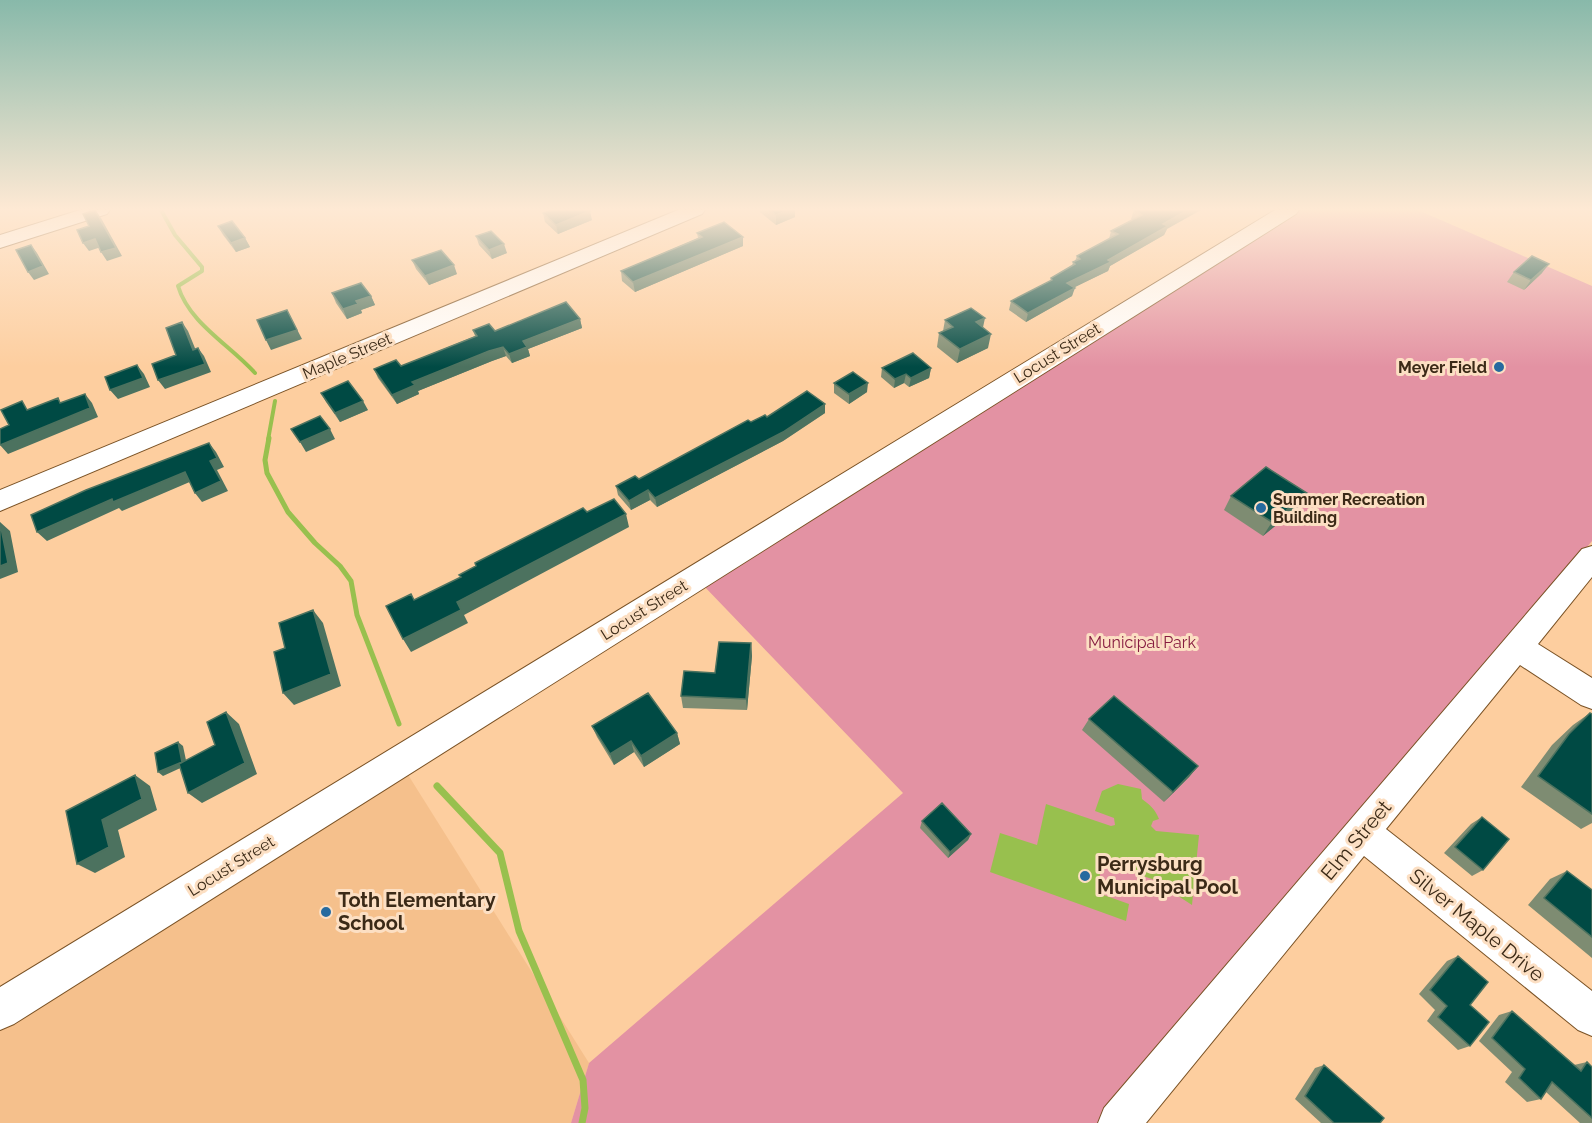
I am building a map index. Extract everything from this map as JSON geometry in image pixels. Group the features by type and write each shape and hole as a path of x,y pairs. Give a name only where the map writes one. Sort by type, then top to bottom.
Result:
{"street":[{"name":"Maple Street","path":"0,501 569,262"},
{"name":"Locust Street","path":"0,1010 1205,262"},
{"name":"Elm Street","path":"1119,1123 1592,557"},
{"path":"1516,647 1592,695"},
{"name":"Silver Maple Drive","path":"1363,833 1592,1016"}],"shaded area":[{"name":"Toth Elementary School","path":"400,762 589,1063 571,1123 0,1123 0,1010"},
{"path":"1118,784 1141,789 1142,799 1152,807 1159,819 1153,821 1151,826 1156,831 1199,835 1192,905 1152,879 1104,863 1098,893 1129,904 1126,921 990,872 1000,833 1037,845 1046,804 1111,826 1115,825 1114,818 1095,811 1102,791"}],"green space":[{"name":"Municipal Park","path":"1214,262 1538,262 1592,286 1592,541 1111,1123 571,1123 589,1063 903,793 702,584"}],"building":[{"path":"23,262 41,262 43,266 28,272"},
{"path":"414,262 452,262 454,265 425,276"},
{"path":"641,262 681,262 633,282 621,271"},
{"path":"1073,262 1110,262 1067,283 1075,288 1028,313 1011,301 1052,280 1051,278 1075,264"},
{"path":"1525,262 1549,264 1531,280 1514,272"},
{"path":"361,283 371,296 343,309 332,293"},
{"path":"566,302 580,319 523,341 527,347 509,354 503,347 489,351 412,382 415,385 392,395 374,369 396,360 401,366 477,336 473,330 489,324 495,331"},
{"path":"971,308 985,318 976,322 991,334 960,349 939,333 953,327 945,320"},
{"path":"287,310 297,330 266,340 257,320"},
{"path":"182,322 193,350 198,348 205,364 158,380 152,364 176,355 166,328"},
{"path":"913,353 931,368 911,378 906,374 895,379 882,368"},
{"path":"137,365 143,378 110,390 105,377"},
{"path":"853,372 868,383 849,394 834,383"},
{"path":"348,381 363,401 335,413 321,393"},
{"path":"807,391 825,404 783,432 655,498 648,490 629,501 616,486 635,476 639,479 748,420 751,422 765,415 767,417"},
{"path":"85,394 90,408 0,445 0,429 9,425 1,410 22,401 27,410 58,398 60,403"},
{"path":"320,416 330,429 300,442 291,429"},
{"path":"209,443 217,458 210,461 221,481 195,493 185,472 113,502 112,499 37,532 31,515 86,490"},
{"path":"1266,467 1307,493 1272,522 1231,496"},
{"path":"614,499 626,514 457,602 461,610 403,639 386,606 411,594 414,600 461,577 459,575 476,566 475,563 583,508 587,512"},
{"path":"0,523 8,563 0,566"},
{"path":"313,610 331,674 283,693 274,652 285,648 279,623"},
{"path":"719,642 751,643 746,699 681,696 684,671 715,673"},
{"path":"648,693 677,733 641,756 631,741 610,754 592,726"},
{"path":"1114,696 1198,766 1173,792 1089,719"},
{"path":"226,712 245,763 188,793 179,764 215,745 207,722"},
{"path":"1590,713 1592,714 1592,814 1538,776 1569,734"},
{"path":"178,742 182,762 158,772 155,753"},
{"path":"135,775 142,799 102,820 109,847 77,864 66,811"},
{"path":"942,803 971,834 950,852 922,821"},
{"path":"1482,817 1509,839 1483,870 1455,847"},
{"path":"1567,871 1592,890 1592,937 1544,898"},
{"path":"1458,956 1488,982 1470,1005 1489,1022 1470,1046 1438,1017 1447,1006 1430,990"},
{"path":"1512,1011 1581,1071 1587,1062 1592,1067 1592,1118 1552,1082 1541,1099 1519,1078 1525,1069 1492,1038"},
{"path":"1324,1065 1384,1118 1380,1123 1334,1123 1305,1096"}],"waterway":[{"path":"198,262 202,271 178,286 183,299 211,333 255,373"},
{"path":"268,440 275,401"},
{"path":"269,438 265,460 267,473 288,512 315,543 340,566 351,581 357,615 399,724"},
{"path":"437,786 500,853 519,931 583,1080 585,1108 582,1123"}],"place":[{"name":"Meyer Field","path":"1499,367"},
{"name":"Summer Recreation Building","path":"1261,508"},
{"name":"Perrysburg Municipal Pool","path":"1085,876"},
{"name":"Toth Elementary School","path":"326,912"}]}
